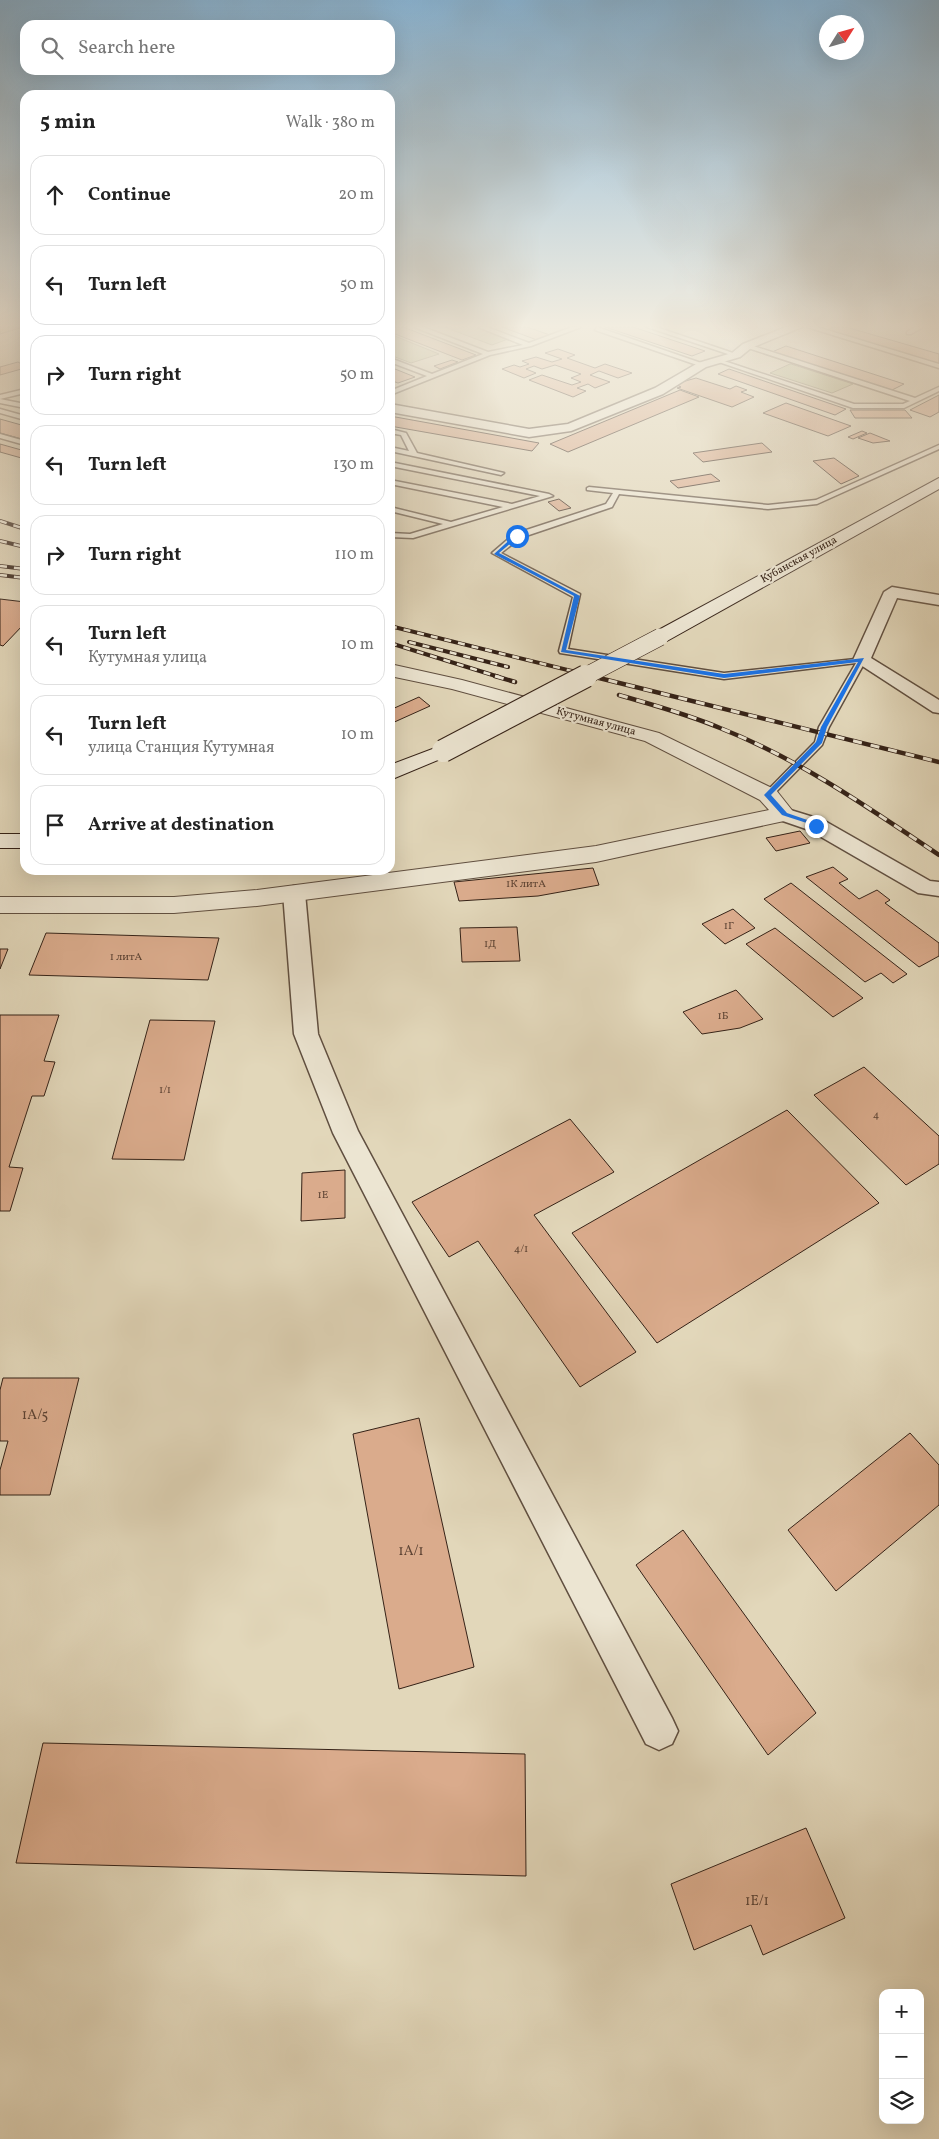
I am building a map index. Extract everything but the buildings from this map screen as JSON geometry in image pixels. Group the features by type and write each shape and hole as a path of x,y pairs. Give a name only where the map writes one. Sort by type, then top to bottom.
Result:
{"street":[{"path":"491,427 530,434 571,427"},
{"name":"Кубанская улица","path":"395,771 443,751 660,637 939,483"},
{"path":"939,600 892,592 862,660 939,708"},
{"name":"Кутумная улица","path":"395,671 455,684 652,737 768,795 784,814"},
{"path":"0,905 174,904 294,893 596,854 784,814 816,826 935,892"},
{"path":"0,841 20,841"},
{"path":"294,893 306,1034 346,1133 660,1731"}],"lane":[{"path":"395,432 404,434 414,454"},
{"path":"0,436 20,442"},
{"path":"589,489 768,507 817,502 939,447"},
{"path":"395,451 501,473"},
{"path":"395,465 549,496 410,536 395,535"},
{"path":"395,483 513,506"},
{"path":"617,492 608,505 517,536 496,553 577,596 563,651 724,676 862,660"},
{"path":"395,510 452,524"},
{"path":"768,795 818,743 824,727 862,660"}],"railway":[{"path":"0,521 20,527"},
{"path":"0,541 20,546"},
{"path":"0,566 20,568"},
{"path":"0,575 20,577"},
{"path":"395,627 596,677"},
{"path":"409,642 508,667"},
{"path":"395,645 499,677"},
{"path":"495,676 515,682"},
{"path":"591,676 939,762"},
{"path":"619,695 708,723 778,754 806,769 939,855"}],"route":[{"path":"517,536 496,553 577,596 563,651 724,676 862,660 824,727 818,743 768,795 784,814 816,826"}]}
